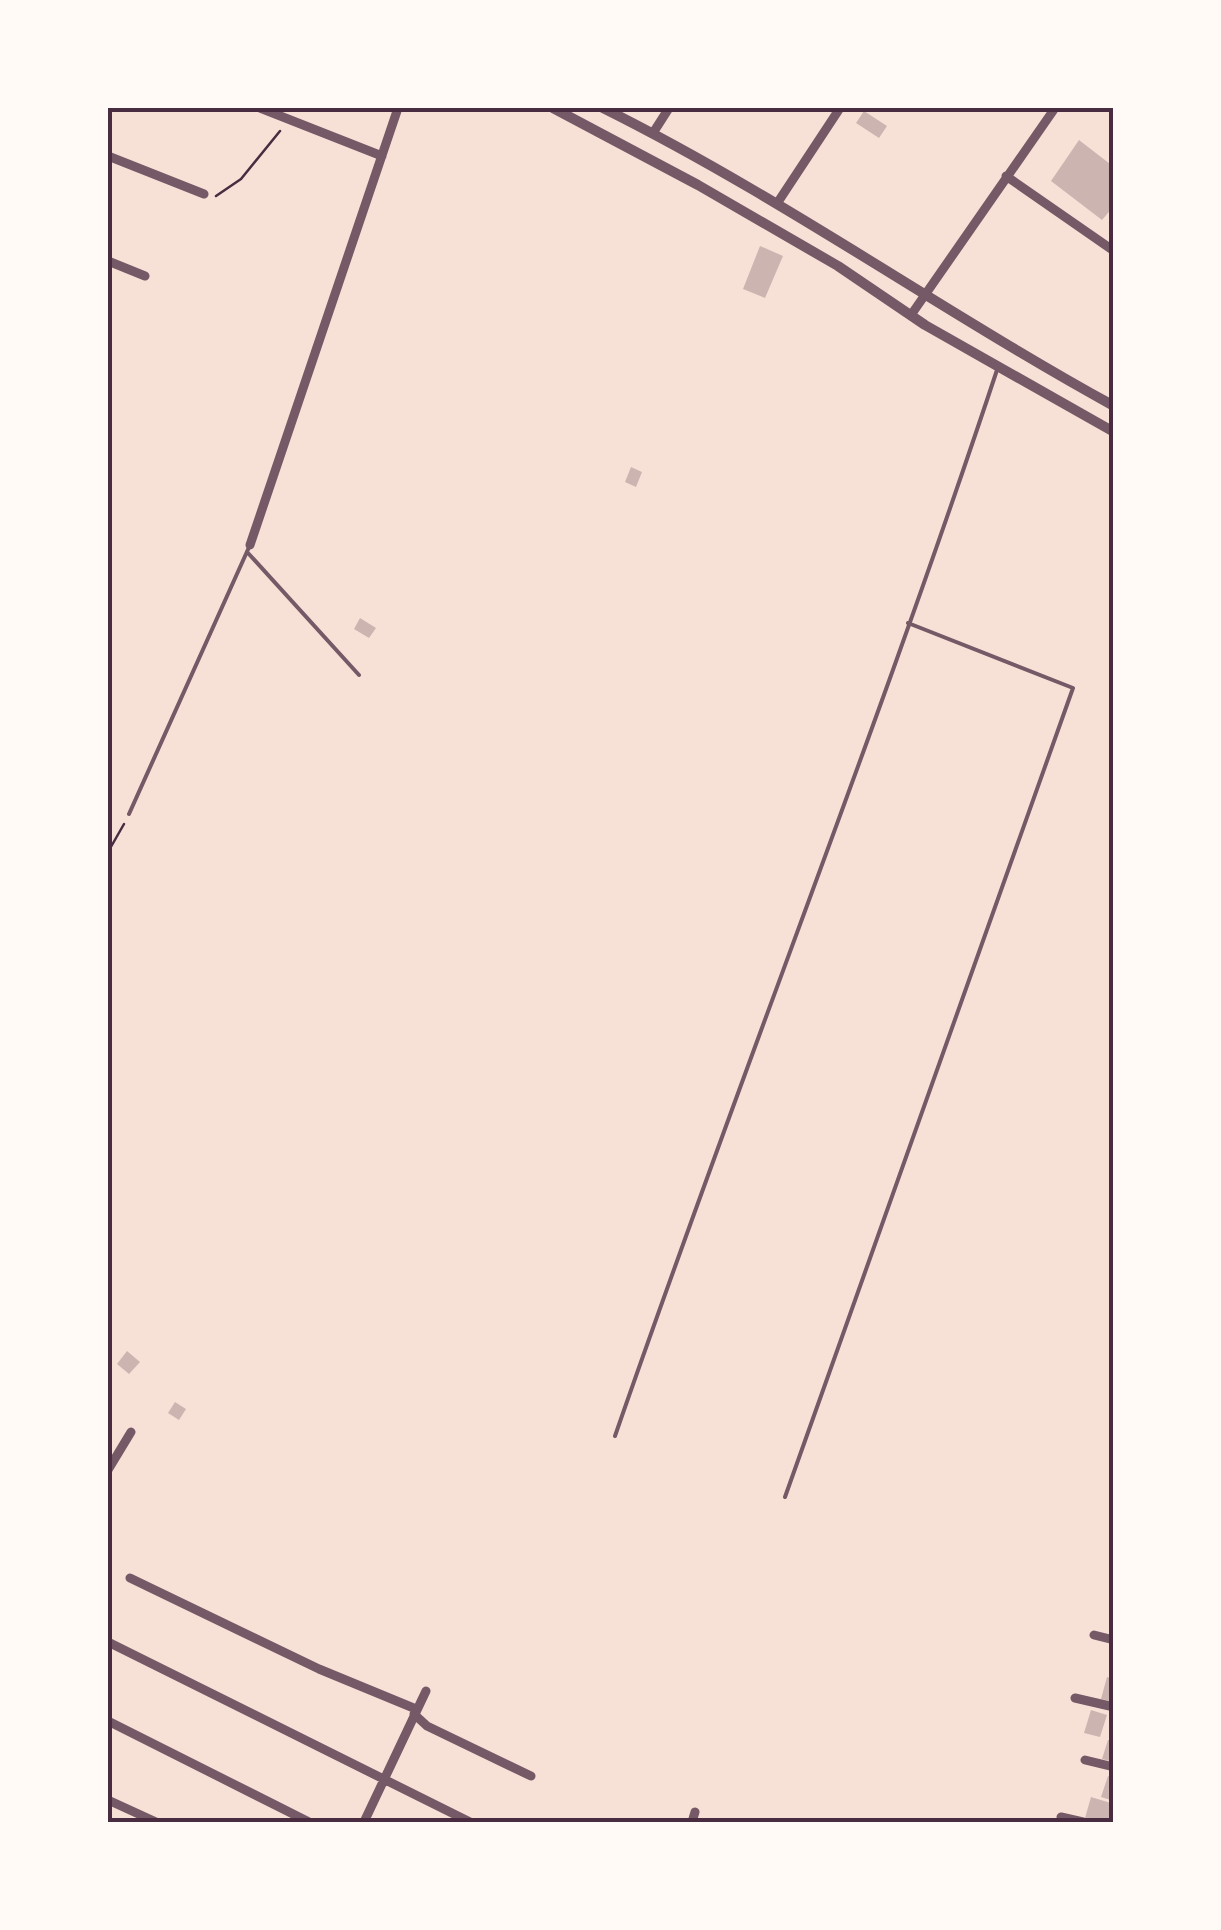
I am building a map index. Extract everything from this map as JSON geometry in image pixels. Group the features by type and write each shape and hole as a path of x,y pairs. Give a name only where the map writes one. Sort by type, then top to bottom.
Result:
{"street":[{"path":"260,108 382,156"},
{"path":"248,548 398,108"},
{"path":"554,108 698,185 838,266 911,315 1114,432"},
{"path":"604,108 778,202 924,296 1114,406"},
{"path":"653,133 669,108"},
{"path":"778,202 840,108"},
{"path":"911,315 1054,108"},
{"path":"108,156 204,194"},
{"path":"1006,176 1114,251"},
{"path":"108,261 145,276"},
{"path":"108,1470 131,1432"},
{"path":"130,1578 415,1712 428,1726 531,1776"},
{"path":"1094,1635 1114,1640"},
{"path":"108,1642 385,1784 470,1822"},
{"path":"364,1822 426,1691"},
{"path":"1075,1698 1114,1708"},
{"path":"108,1721 309,1822"},
{"path":"1085,1760 1114,1767"},
{"path":"108,1800 156,1822"},
{"path":"1061,1817 1083,1822"}],"lane":[{"path":"615,1436 998,366"},
{"path":"129,814 248,548 359,675"},
{"path":"785,1497 1072,688 908,624"}],"path":[{"path":"204,194 220,195 241,179 281,130 305,125"},
{"path":"108,852 129,814"}],"building":[{"path":"864,111 887,126 879,138 856,123"},
{"path":"1079,140 1114,167 1114,206 1102,220 1051,181"},
{"path":"760,246 783,256 765,298 743,289"},
{"path":"631,467 642,472 636,487 625,482"},
{"path":"360,618 376,628 369,638 354,629"},
{"path":"127,1351 140,1362 129,1374 117,1364"},
{"path":"175,1402 186,1409 179,1420 168,1413"},
{"path":"1107,1677 1114,1679 1114,1702 1101,1699"},
{"path":"1091,1710 1107,1715 1100,1737 1084,1733"},
{"path":"1108,1740 1114,1741 1114,1762 1102,1759"},
{"path":"1108,1776 1114,1778 1114,1801 1101,1797"},
{"path":"1091,1797 1114,1804 1108,1822 1085,1818"}]}
